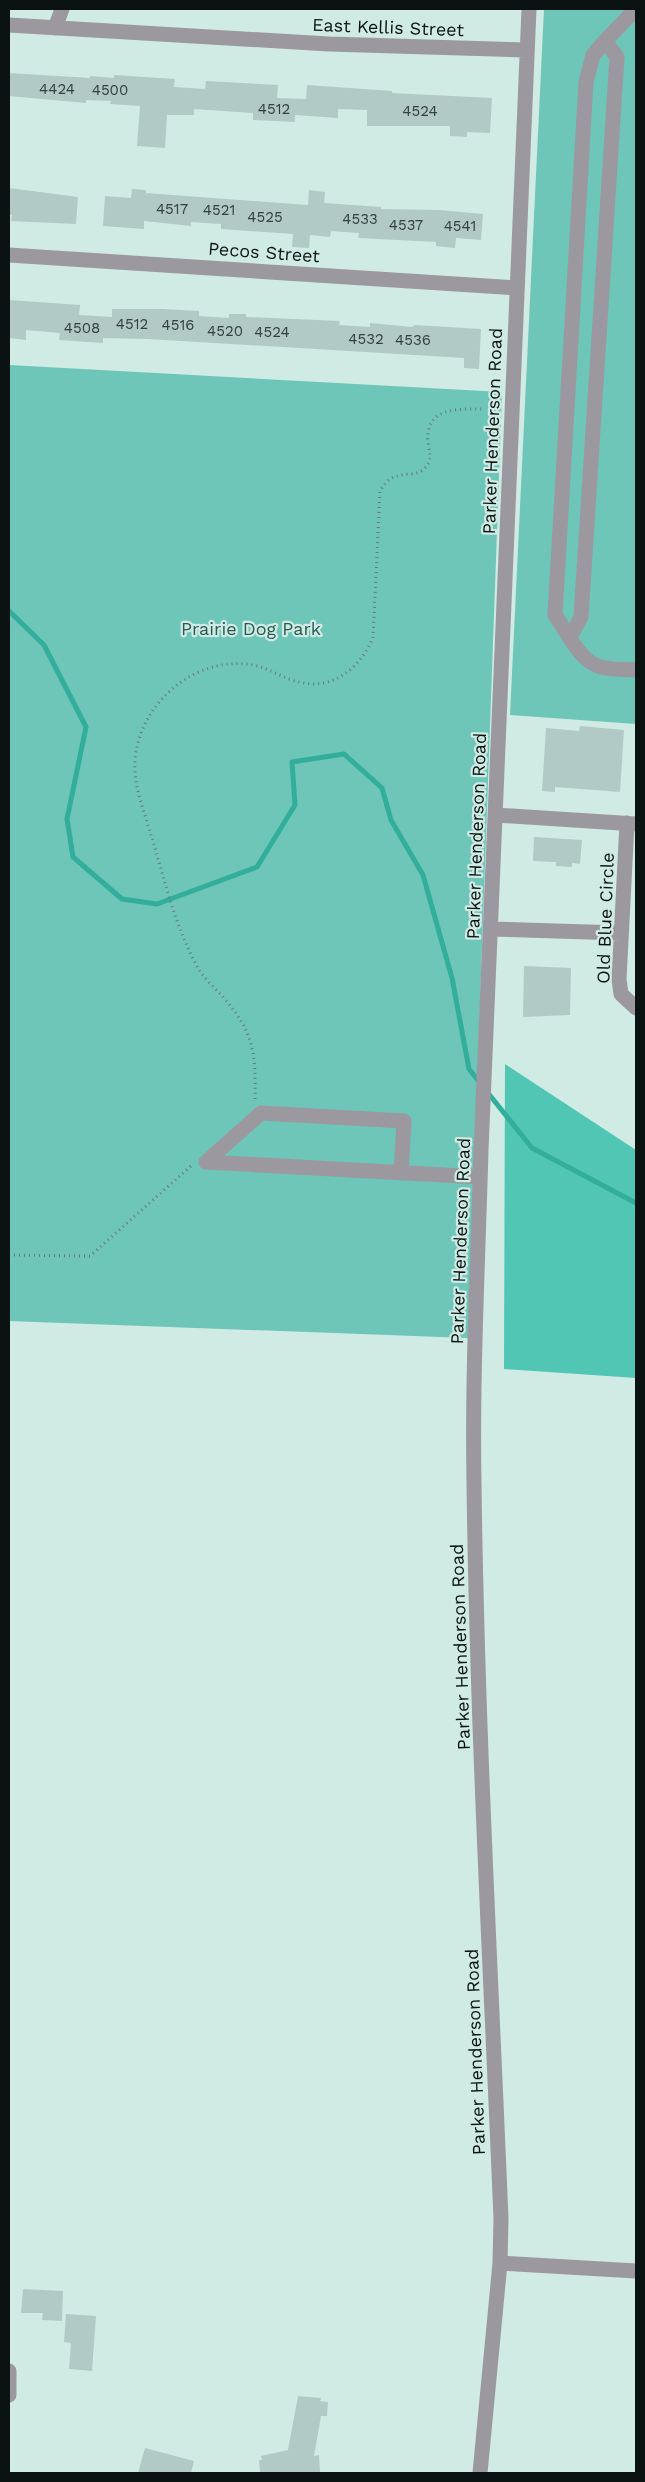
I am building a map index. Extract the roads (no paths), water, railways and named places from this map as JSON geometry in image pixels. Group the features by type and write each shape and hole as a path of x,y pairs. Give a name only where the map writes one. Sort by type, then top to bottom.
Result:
{"street":[{"path":"55,28 62,9"},
{"name":"Parker Henderson Road","path":"480,2473 500,2262 474,1481 480,1177 528,9"},
{"path":"636,9 593,55 586,82 555,616 585,657 599,667 636,670"},
{"name":"East Kellis Street","path":"9,25 329,44 526,50"},
{"path":"570,637 581,617 617,57 605,41"},
{"name":"Pecos Street","path":"9,254 517,288"},
{"path":"496,815 632,824"},
{"name":"Old Blue Circle","path":"632,824 621,933 619,979 621,994 636,1008"},
{"path":"491,929 621,933"},
{"path":"401,1173 404,1120 261,1113 206,1162 401,1173 480,1177"},
{"path":"500,2262 636,2271"},
{"path":"9,2371 9,2394"}],"waterway":[{"path":"9,611 44,645 86,727 67,819 73,857 122,899 157,904 257,867 295,805 292,762 344,754 382,788 391,820 423,875 452,978 469,1069 481,1084"},
{"path":"488,1093 532,1148 636,1203"}],"park label":[{"name":"Prairie Dog Park","path":"251,628"}]}
